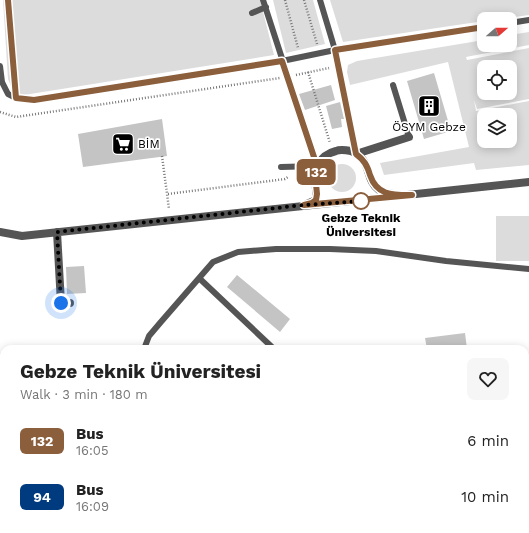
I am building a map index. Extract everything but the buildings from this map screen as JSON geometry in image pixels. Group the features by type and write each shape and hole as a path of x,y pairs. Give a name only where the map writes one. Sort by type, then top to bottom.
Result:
{"street":[{"path":"356,154 409,137"},
{"path":"304,205 312,203 316,200 317,194 315,174 317,166 322,158 338,150 348,150 363,159 373,183 379,190 385,193 398,195 412,195"},
{"path":"0,232 22,236 529,182"},
{"path":"57,232 61,303 70,303"}],"lane":[{"path":"8,0 16,98"},
{"path":"263,0 317,166 281,166"},
{"path":"320,0 339,66 356,154"},
{"path":"252,12 266,7"},
{"path":"517,22 529,20"},
{"path":"0,66 2,82 8,94 16,98 34,100 282,61 335,50 477,28"},
{"path":"393,85 409,137"},
{"path":"146,345 153,332 213,262 238,252 276,249 376,251 446,261 529,269"},
{"path":"199,278 270,345"}],"path":[{"path":"285,0 301,57 332,152"},
{"path":"304,0 324,69"},
{"path":"0,112 16,117 307,73 339,66"},
{"path":"162,156 168,194 170,220"},
{"path":"168,194 285,179 303,166"}],"shaded area":[{"path":"3,0 260,0 274,55 24,95 13,91 8,79"},
{"path":"273,0 313,0 325,44 286,53"},
{"path":"330,0 529,0 529,15 517,17 517,12 477,12 477,22 343,42"},
{"path":"529,32 529,45 517,47 517,34"},
{"path":"477,41 477,52 492,52 466,57 467,60 508,52 517,52 517,50 529,48 529,99 477,109 474,100 477,111 477,148 517,148 517,108 492,108 529,101 529,165 476,170 474,163 384,175 380,163 469,147 448,62 350,85 347,72 348,65 357,61"},
{"path":"342,164 352,168 356,178 352,188 342,192 332,188 328,178 332,168"},
{"path":"496,216 529,216 529,261 496,261"}],"bus line":[{"name":"132","path":"8,0 16,98 34,100 282,61 317,166 315,174 317,194 316,200 312,203 304,205 412,195 398,195 385,193 379,190 373,183 363,159 356,154 335,50 477,28"}],"place":[{"name":"ÖSYM Gebze","path":"429,106"},
{"name":"BİM","path":"123,144"},
{"name":"Gebze Teknik Üniversitesi","path":"361,201"}],"route":[{"path":"61,303 57,232 304,205 361,201"}]}
